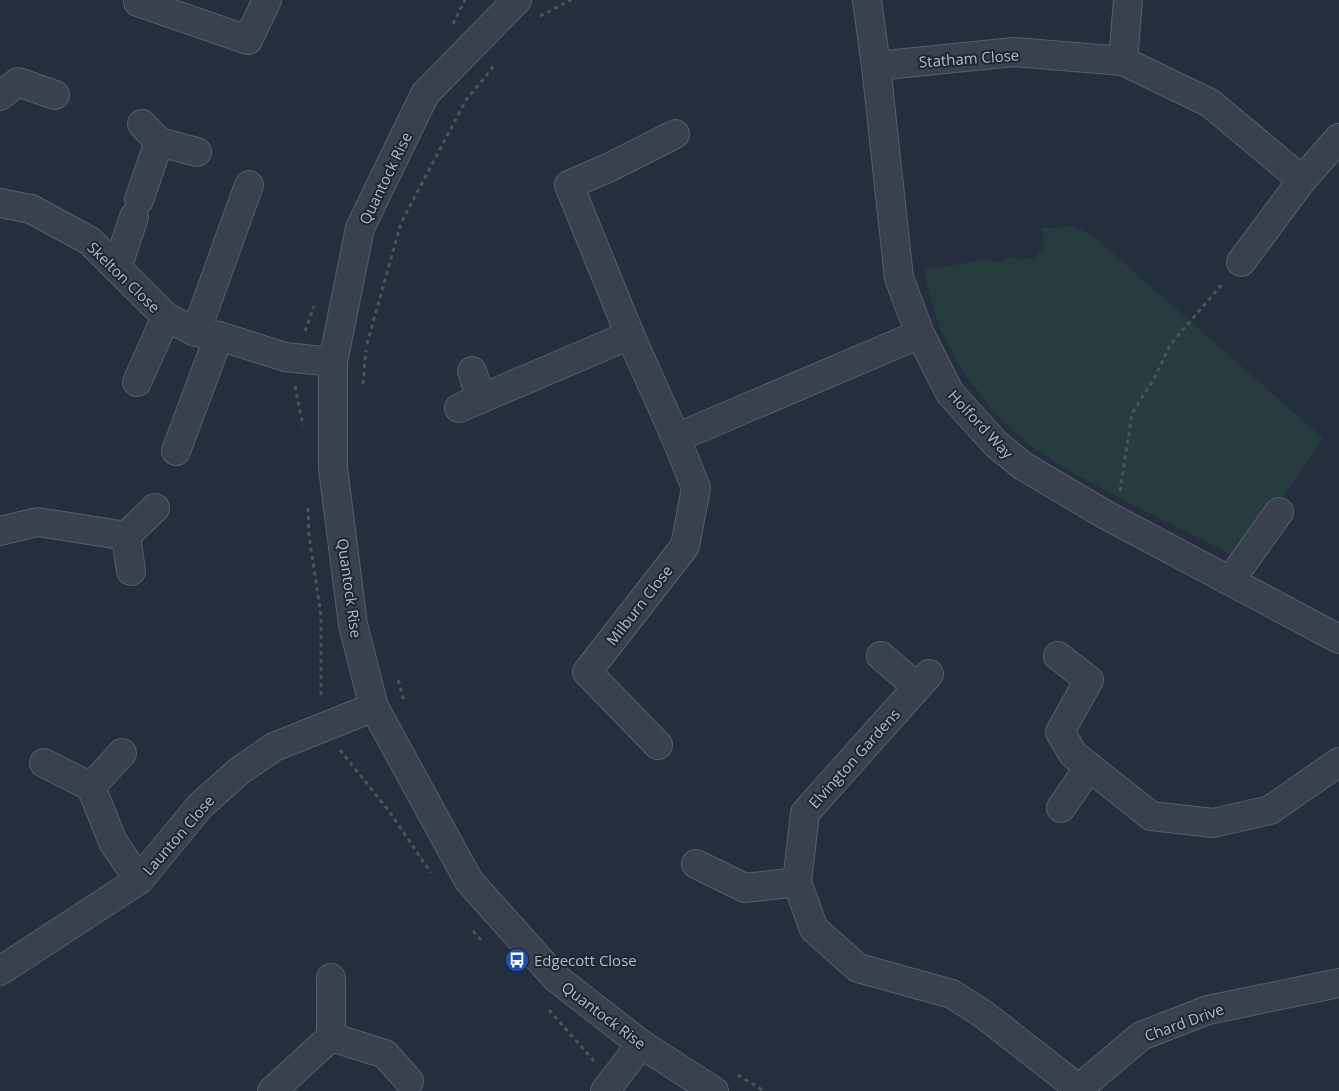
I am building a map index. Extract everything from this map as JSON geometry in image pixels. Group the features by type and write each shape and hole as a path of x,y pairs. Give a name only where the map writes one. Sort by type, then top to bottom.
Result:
{"street":[{"path":"138,2 248,40 267,0"},
{"name":"Holford Way","path":"868,0 899,278 920,334 950,393 996,444 1022,466 1106,515 1339,639"},
{"path":"1123,62 1128,0"},
{"name":"Quantock Rise","path":"518,6 425,94 360,228 332,362 334,468 353,625 374,707 469,881 556,978 641,1044 723,1081"},
{"name":"Statham Close","path":"876,66 1014,52 1123,62 1210,103 1302,180"},
{"path":"13,81 55,95"},
{"path":"116,268 136,209 150,133 197,152"},
{"name":"Milburn Close","path":"658,745 587,672 685,546 696,488 569,185 610,167 675,134"},
{"path":"1241,262 1302,180 1339,138"},
{"path":"176,451 248,185"},
{"name":"Skelton Close","path":"0,204 31,209 90,241 166,318 207,334 285,357 332,362"},
{"name":"Skelton Close","path":"137,382 166,318"},
{"path":"472,371 470,404 630,334"},
{"path":"676,438 920,334"},
{"path":"126,536 155,508"},
{"path":"1230,581 1280,512"},
{"path":"0,531 38,522 126,536"},
{"path":"126,536 131,571"},
{"name":"Elvington Gardens","path":"881,656 923,680 805,813 797,882 814,929 858,968 952,994 983,1014 1077,1089"},
{"path":"1058,656 1090,680 1060,732 1081,761 1151,816 1212,823 1270,810 1339,762"},
{"name":"Launton Close","path":"0,971 139,880 200,806 239,771 274,747 374,707"},
{"path":"44,763 91,788 122,753"},
{"path":"1060,808 1081,761"},
{"name":"Launton Close","path":"91,788 113,842 139,880"},
{"path":"696,864 745,888 797,882"},
{"path":"272,1091 331,1037 330,978"},
{"name":"Chard Drive","path":"1077,1089 1141,1036 1208,1010 1337,990"},
{"path":"331,1037 386,1054 409,1081"},
{"path":"605,1091 641,1044"}],"path":[{"path":"518,6 571,0"},
{"path":"363,386 366,349 401,223 466,100 497,63"},
{"path":"1106,515 1120,491 1132,413 1154,380 1170,345 1241,262"},
{"path":"295,383 304,430"},
{"path":"308,508 309,536 321,614 321,700"},
{"path":"398,679 406,707"},
{"path":"723,1081 764,1091"}],"green space":[{"path":"1074,227 1091,234 1323,438 1240,559 1068,470 1027,443 994,413 962,370 941,331 924,270 989,259 999,262 1009,257 1023,260 1035,258 1045,245 1041,228"}],"place":[{"name":"Edgecott Close","path":"517,960"}]}
